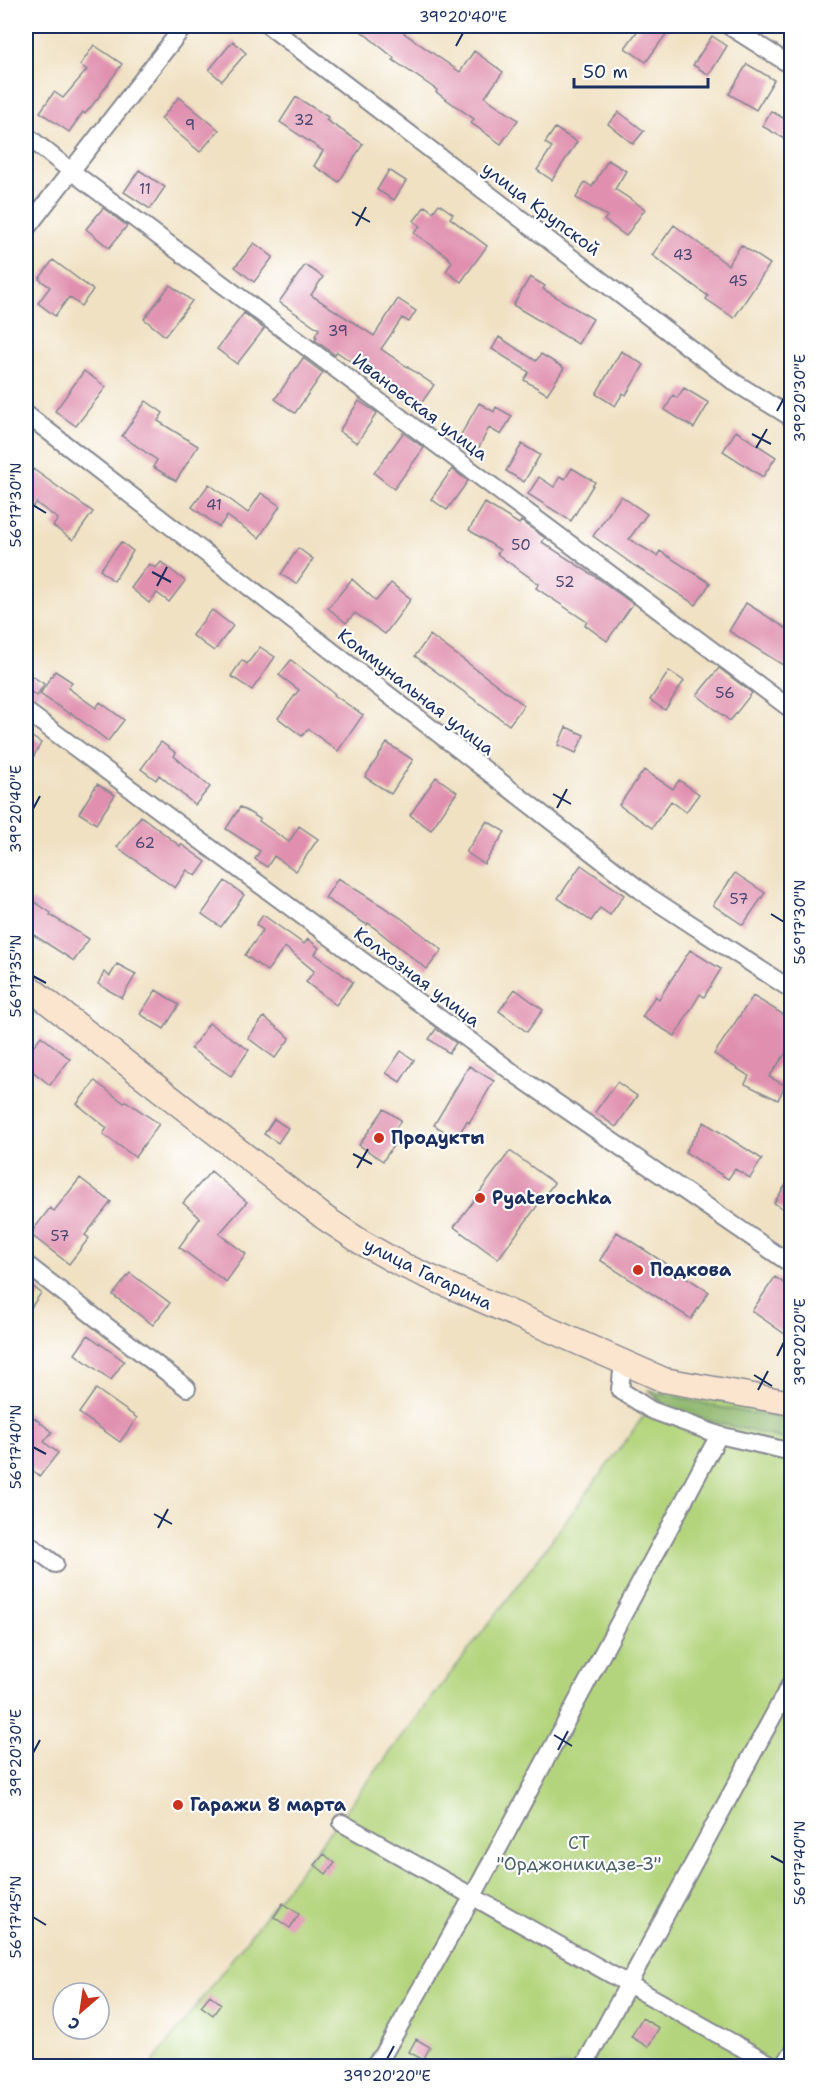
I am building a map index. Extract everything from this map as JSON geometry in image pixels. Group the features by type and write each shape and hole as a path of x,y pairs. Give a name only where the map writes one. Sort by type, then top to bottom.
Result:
{"main road":[{"name":"улица Гагарина","path":"26,985 316,1210 361,1242 399,1264 664,1380 792,1403"}],"street":[{"path":"26,229 184,26"},
{"name":"улица Крупской","path":"269,26 735,382 792,418"},
{"path":"729,26 792,66"},
{"name":"Ивановская улица","path":"26,135 792,710"},
{"name":"Коммунальная улица","path":"26,414 648,896 792,990"},
{"name":"Колхозная улица","path":"26,711 519,1077 792,1264"},
{"path":"26,1264 186,1388"},
{"path":"623,1362 620,1390 651,1410 719,1435 792,1452"},
{"path":"373,2067 383,2055 473,1896 719,1435"},
{"path":"26,1542 55,1564"},
{"path":"584,2067 792,1680"},
{"path":"342,1823 774,2067"},
{"path":"784,2067 792,2053"}],"green space":[{"name":"СТ \"Орджоникидзе-3\"","path":"666,1386 791,1409 791,2066 150,2066 510,1596"},
{"path":"649,1390 718,1407 791,1420 791,1441 670,1411"}],"building":[{"path":"355,26 410,26 404,33 460,72 474,51 503,72 485,97 518,120 501,144 471,123 474,119 436,92 437,90 393,60 394,58"},
{"path":"641,26 672,26 646,62 625,48"},
{"path":"712,36 727,46 709,75 693,65"},
{"path":"233,41 246,53 222,81 209,70"},
{"path":"94,45 122,64 98,98 85,114 83,112 69,132 40,112 54,92 63,98 87,70 80,65"},
{"path":"747,64 774,80 756,110 729,94"},
{"path":"179,97 219,130 200,152 161,119"},
{"path":"296,97 328,117 326,120 363,144 339,182 314,166 323,151 280,122"},
{"path":"771,111 792,123 792,128 785,139 762,126"},
{"path":"619,112 644,131 633,144 608,124"},
{"path":"555,128 577,142 552,180 537,170 552,147 545,143"},
{"path":"608,160 626,171 615,189 645,209 626,236 604,220 607,216 576,198 585,182 592,187"},
{"path":"139,170 165,187 150,209 124,192"},
{"path":"389,170 406,181 394,200 377,190"},
{"path":"439,204 453,214 450,218 487,246 461,282 446,271 452,262 447,256 414,233 420,226 414,221 425,206 433,212"},
{"path":"103,208 127,226 109,248 86,229"},
{"path":"674,225 728,265 741,245 770,264 734,318 706,299 708,296 652,255"},
{"path":"254,243 273,257 254,282 235,267"},
{"path":"53,260 93,290 81,306 69,297 55,316 38,303 50,287 39,279"},
{"path":"305,265 323,277 311,295 374,336 398,299 416,311 409,322 402,318 381,349 434,385 418,408 337,352 335,355 315,340 319,329 279,302"},
{"path":"530,277 545,286 543,289 593,319 578,344 513,305"},
{"path":"170,285 192,301 165,336 144,319"},
{"path":"244,313 264,329 237,364 217,349"},
{"path":"499,337 536,361 541,354 564,368 547,394 524,380 529,372 492,349"},
{"path":"621,351 644,365 626,395 623,393 615,406 596,394"},
{"path":"303,358 323,373 295,413 275,399"},
{"path":"84,371 106,387 76,426 55,411"},
{"path":"684,388 709,403 694,428 665,410 673,395 677,398"},
{"path":"146,401 163,413 158,421 198,446 176,481 153,467 157,460 122,436"},
{"path":"359,401 377,413 357,443 339,431"},
{"path":"479,403 494,412 496,407 512,416 501,435 489,428 478,449 459,438"},
{"path":"736,431 776,457 763,477 723,451"},
{"path":"403,433 424,448 394,489 374,473"},
{"path":"522,444 540,455 524,482 506,471"},
{"path":"572,468 595,482 571,521 528,494 539,477 554,487 560,476 565,479"},
{"path":"33,469 93,512 73,540 53,526 58,519 36,503 26,516 26,479"},
{"path":"452,469 468,481 447,510 431,499"},
{"path":"209,484 248,513 261,493 280,506 259,538 227,516 219,527 192,507"},
{"path":"621,496 647,514 629,539 657,556 660,551 710,583 696,605 593,536"},
{"path":"485,503 519,524 521,521 545,538 542,542 633,604 607,641 585,625 587,622 536,588 539,584 497,554 500,550 469,530"},
{"path":"121,542 133,551 114,581 100,570"},
{"path":"298,548 313,559 296,584 281,574"},
{"path":"161,562 185,581 169,602 157,593 149,603 131,588 149,564 156,568"},
{"path":"352,579 376,601 391,583 411,599 385,634 355,613 346,623 328,608"},
{"path":"746,603 792,632 792,658 786,667 729,631"},
{"path":"212,610 233,626 214,651 192,635"},
{"path":"430,635 524,705 509,725 415,656"},
{"path":"260,647 275,657 252,690 231,676 242,660 247,664"},
{"path":"291,660 363,715 338,751 308,729 302,736 278,718 299,690 279,675"},
{"path":"719,668 752,693 730,721 697,695"},
{"path":"55,671 72,682 68,688 96,708 100,702 124,720 108,741 71,713 40,694"},
{"path":"669,671 684,681 665,710 650,700"},
{"path":"26,672 44,684 37,696 26,689"},
{"path":"566,727 584,735 576,753 558,745"},
{"path":"26,733 41,743 26,770"},
{"path":"161,742 176,753 174,756 210,787 195,805 159,775 156,780 141,769"},
{"path":"387,743 413,760 391,794 365,777"},
{"path":"644,770 673,789 679,780 699,794 686,812 671,801 652,828 619,805"},
{"path":"436,777 457,792 431,830 410,815"},
{"path":"97,784 115,795 96,824 79,813"},
{"path":"240,807 260,819 259,821 289,842 299,826 318,839 296,871 274,856 267,867 255,859 260,851 226,829"},
{"path":"141,816 180,846 181,844 206,862 196,876 187,870 175,888 117,847"},
{"path":"487,821 505,832 484,864 466,852"},
{"path":"581,865 624,895 610,915 600,908 591,921 558,898"},
{"path":"735,873 765,893 743,925 713,905"},
{"path":"338,878 401,918 442,950 427,969 368,923 367,925 325,898"},
{"path":"225,881 244,895 221,927 202,914"},
{"path":"32,900 51,913 50,915 89,939 74,961 26,930 26,909"},
{"path":"263,915 304,944 308,939 319,948 315,954 353,982 336,1005 306,982 314,971 285,947 267,971 245,955 263,930 256,925"},
{"path":"690,950 721,969 704,997 700,994 675,1036 642,1017 655,996 659,999"},
{"path":"117,964 136,974 122,998 98,984 104,972 110,976"},
{"path":"515,989 543,1010 527,1032 499,1011"},
{"path":"156,990 179,1005 164,1029 140,1014"},
{"path":"753,996 792,1020 792,1044 769,1077 785,1085 778,1100 745,1084 749,1076 714,1054"},
{"path":"264,1017 290,1038 275,1058 248,1038"},
{"path":"209,1023 249,1050 231,1076 191,1049"},
{"path":"436,1029 456,1043 449,1053 429,1039"},
{"path":"41,1036 70,1059 50,1085 26,1066 26,1056"},
{"path":"401,1051 414,1060 400,1082 386,1073"},
{"path":"469,1066 494,1081 469,1123 467,1121 456,1139 434,1125"},
{"path":"95,1081 124,1103 126,1101 159,1124 135,1157 103,1134 107,1128 77,1104"},
{"path":"617,1082 637,1096 616,1127 595,1112"},
{"path":"384,1109 401,1120 391,1136 397,1140 383,1161 359,1145"},
{"path":"274,1119 288,1128 278,1143 264,1134"},
{"path":"704,1122 762,1159 750,1178 735,1169 728,1179 685,1152"},
{"path":"510,1151 554,1183 498,1259 454,1227"},
{"path":"211,1171 247,1202 219,1234 246,1254 226,1282 179,1247 200,1218 183,1203"},
{"path":"792,1175 792,1215 774,1203"},
{"path":"80,1178 111,1202 85,1235 89,1238 69,1264 30,1234 50,1208 54,1211"},
{"path":"617,1232 709,1292 691,1319 600,1260"},
{"path":"130,1273 170,1303 153,1325 113,1295"},
{"path":"775,1277 792,1289 792,1339 752,1311"},
{"path":"26,1281 41,1293 26,1315"},
{"path":"88,1335 124,1361 111,1380 75,1354"},
{"path":"96,1389 137,1418 120,1442 79,1413"},
{"path":"26,1411 52,1432 44,1442 58,1453 40,1476 26,1465"},
{"path":"324,1854 335,1863 326,1874 315,1865"},
{"path":"283,1903 299,1914 290,1928 274,1917"},
{"path":"210,1995 221,2004 213,2015 201,2006"},
{"path":"642,2018 659,2028 648,2047 631,2037"},
{"path":"416,2039 430,2047 423,2060 409,2052"}],"place":[{"name":"Продукты","path":"379,1138"},
{"name":"Pyaterochka","path":"480,1198"},
{"name":"Подкова","path":"638,1270"},
{"name":"Гаражи 8 марта","path":"178,1805"}]}
